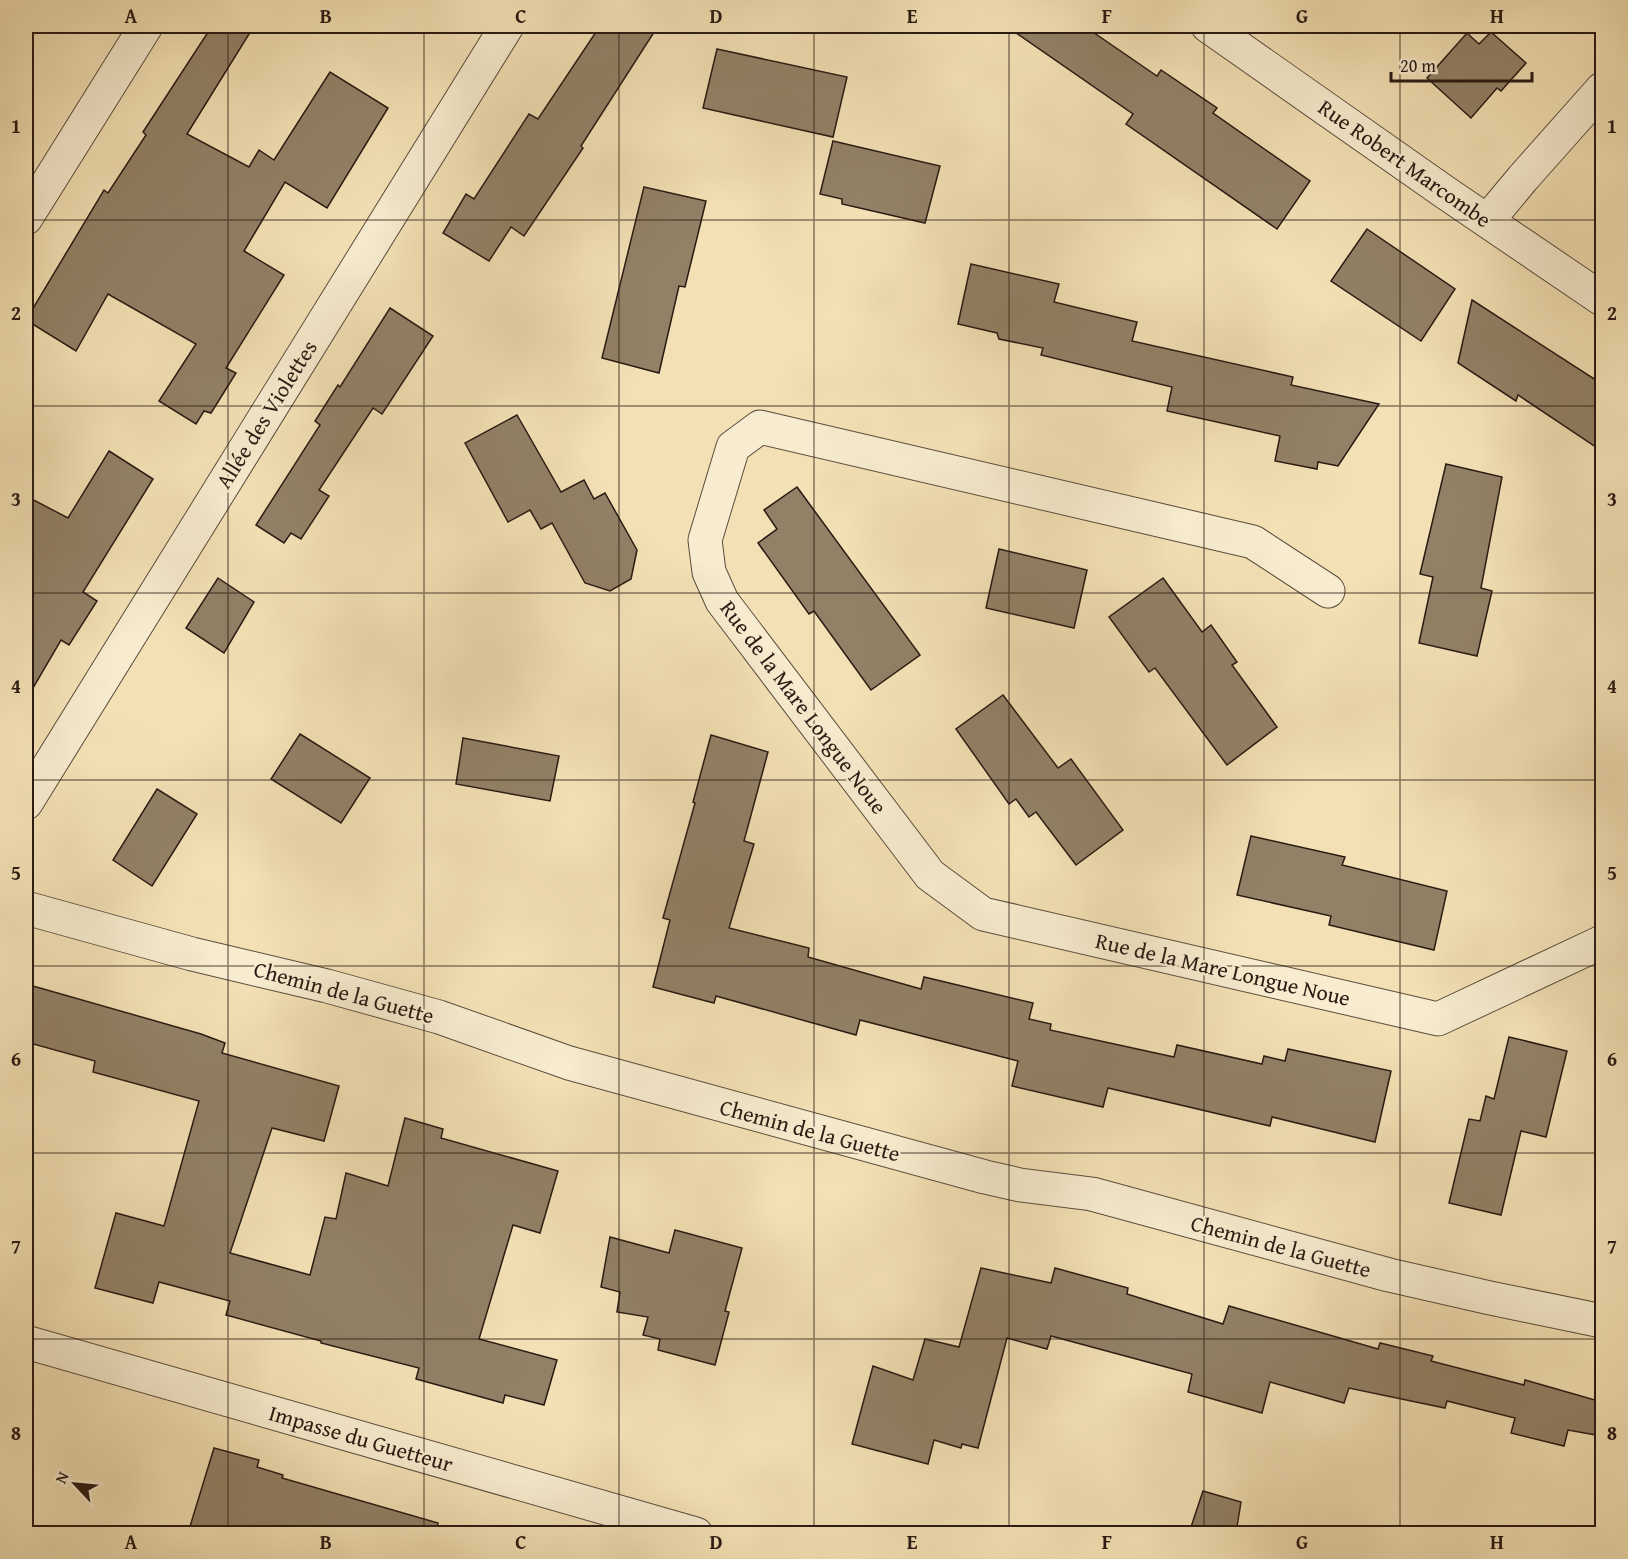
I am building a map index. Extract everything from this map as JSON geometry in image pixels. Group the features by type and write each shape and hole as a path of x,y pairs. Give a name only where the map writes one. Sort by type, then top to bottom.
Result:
{"street":[{"path":"26,218 146,26"},
{"name":"Allée des Violettes","path":"26,803 507,26"},
{"name":"Rue Robert Marcombe","path":"1208,26 1602,299"},
{"path":"1488,220 1602,89"},
{"name":"Rue de la Mare Longue Noue","path":"1328,591 1252,542 760,427 733,447 705,540 709,572 722,601 930,874 983,914 1438,1019 1602,942"},
{"name":"Chemin de la Guette","path":"26,908 192,954 327,986 428,1014 569,1063 985,1177 1020,1185 1092,1194 1389,1275 1602,1321"},
{"name":"Impasse du Guetteur","path":"26,1342 696,1533"}],"building":[{"path":"212,26 254,26 187,134 249,167 259,150 274,160 330,72 388,108 327,208 285,182 244,251 284,275 226,368 236,373 211,413 204,411 196,424 159,401 196,344 108,294 76,351 26,320 104,190 108,193 146,135 143,132"},
{"path":"600,26 658,26 581,146 583,148 524,236 511,227 489,261 443,233 466,194 474,199 529,114 538,119"},
{"path":"1006,26 1084,26 1157,76 1161,70 1217,108 1213,113 1310,181 1277,229 1126,124 1133,114"},
{"path":"1491,32 1526,63 1501,91 1497,88 1471,118 1427,78 1467,33 1479,44"},
{"path":"717,49 847,77 833,137 703,108"},
{"path":"833,141 940,166 925,223 842,204 842,199 820,194"},
{"path":"644,187 706,201 685,287 679,286 659,373 602,358"},
{"path":"1367,229 1455,289 1421,341 1331,281"},
{"path":"971,264 1059,284 1054,302 1137,322 1132,341 1293,377 1291,385 1379,404 1338,466 1318,462 1317,469 1275,461 1280,436 1167,411 1172,387 1041,355 1043,348 999,339 997,333 958,324"},
{"path":"1472,300 1602,384 1602,451 1518,395 1516,401 1458,363"},
{"path":"390,308 433,336 382,414 373,408 319,490 329,496 301,539 291,533 284,543 256,525 320,425 315,421 338,385 340,387"},
{"path":"517,415 561,492 584,480 594,499 605,493 637,550 631,579 610,591 585,583 552,523 541,529 530,510 508,522 465,443"},
{"path":"109,451 153,479 83,592 97,601 69,645 61,640 26,700 26,496 68,518"},
{"path":"1446,464 1502,477 1481,588 1492,591 1477,656 1419,643 1433,577 1420,574"},
{"path":"797,487 920,655 871,690 814,611 809,614 758,543 777,529 764,510"},
{"path":"999,549 1087,570 1074,628 986,608"},
{"path":"218,578 254,602 224,653 186,628"},
{"path":"1163,578 1202,632 1211,625 1237,662 1232,665 1277,727 1227,765 1155,668 1149,672 1109,617"},
{"path":"1003,695 1058,768 1071,759 1123,830 1076,865 1036,812 1029,817 1016,799 1009,804 956,729"},
{"path":"300,734 370,778 341,823 271,779"},
{"path":"711,735 768,752 744,841 754,844 729,928 809,948 808,957 921,989 924,977 1033,1003 1029,1019 1051,1024 1050,1030 1174,1057 1177,1045 1262,1064 1264,1056 1285,1061 1288,1049 1391,1071 1375,1142 1272,1117 1270,1126 1108,1088 1103,1107 1012,1086 1018,1061 860,1020 856,1035 716,996 714,1003 653,987 670,920 663,918"},
{"path":"463,738 559,756 550,801 456,784"},
{"path":"157,789 197,814 152,886 113,860"},
{"path":"1251,836 1345,857 1342,865 1447,891 1434,950 1329,925 1331,916 1237,895"},
{"path":"26,984 201,1034 225,1043 222,1053 339,1086 324,1141 272,1128 230,1253 310,1275 325,1217 336,1219 346,1173 388,1186 405,1118 443,1129 441,1138 558,1171 540,1233 513,1225 479,1339 557,1360 544,1405 505,1395 503,1403 416,1379 419,1368 321,1343 321,1341 226,1315 230,1301 159,1282 153,1303 95,1288 116,1213 164,1226 199,1101 93,1072 95,1061 26,1042"},
{"path":"1509,1037 1567,1051 1546,1137 1521,1131 1501,1215 1449,1203 1469,1119 1480,1121 1486,1096 1494,1099"},
{"path":"675,1230 742,1248 725,1311 729,1312 715,1365 658,1350 660,1339 643,1335 648,1317 617,1312 620,1292 601,1287 610,1237 669,1253"},
{"path":"981,1268 1051,1283 1055,1268 1128,1288 1127,1294 1223,1324 1229,1306 1378,1349 1380,1343 1433,1356 1431,1361 1524,1385 1525,1380 1602,1402 1602,1436 1568,1430 1564,1446 1511,1433 1515,1418 1447,1401 1445,1408 1349,1388 1344,1403 1270,1382 1262,1413 1188,1392 1192,1374 1051,1336 1047,1349 1007,1338 978,1448 962,1444 961,1448 934,1440 928,1464 852,1444 873,1366 913,1380 925,1339 959,1347"},
{"path":"214,1448 259,1460 257,1467 283,1475 282,1478 438,1523 437,1533 188,1533"},
{"path":"1203,1491 1241,1502 1236,1533 1189,1533"}]}
